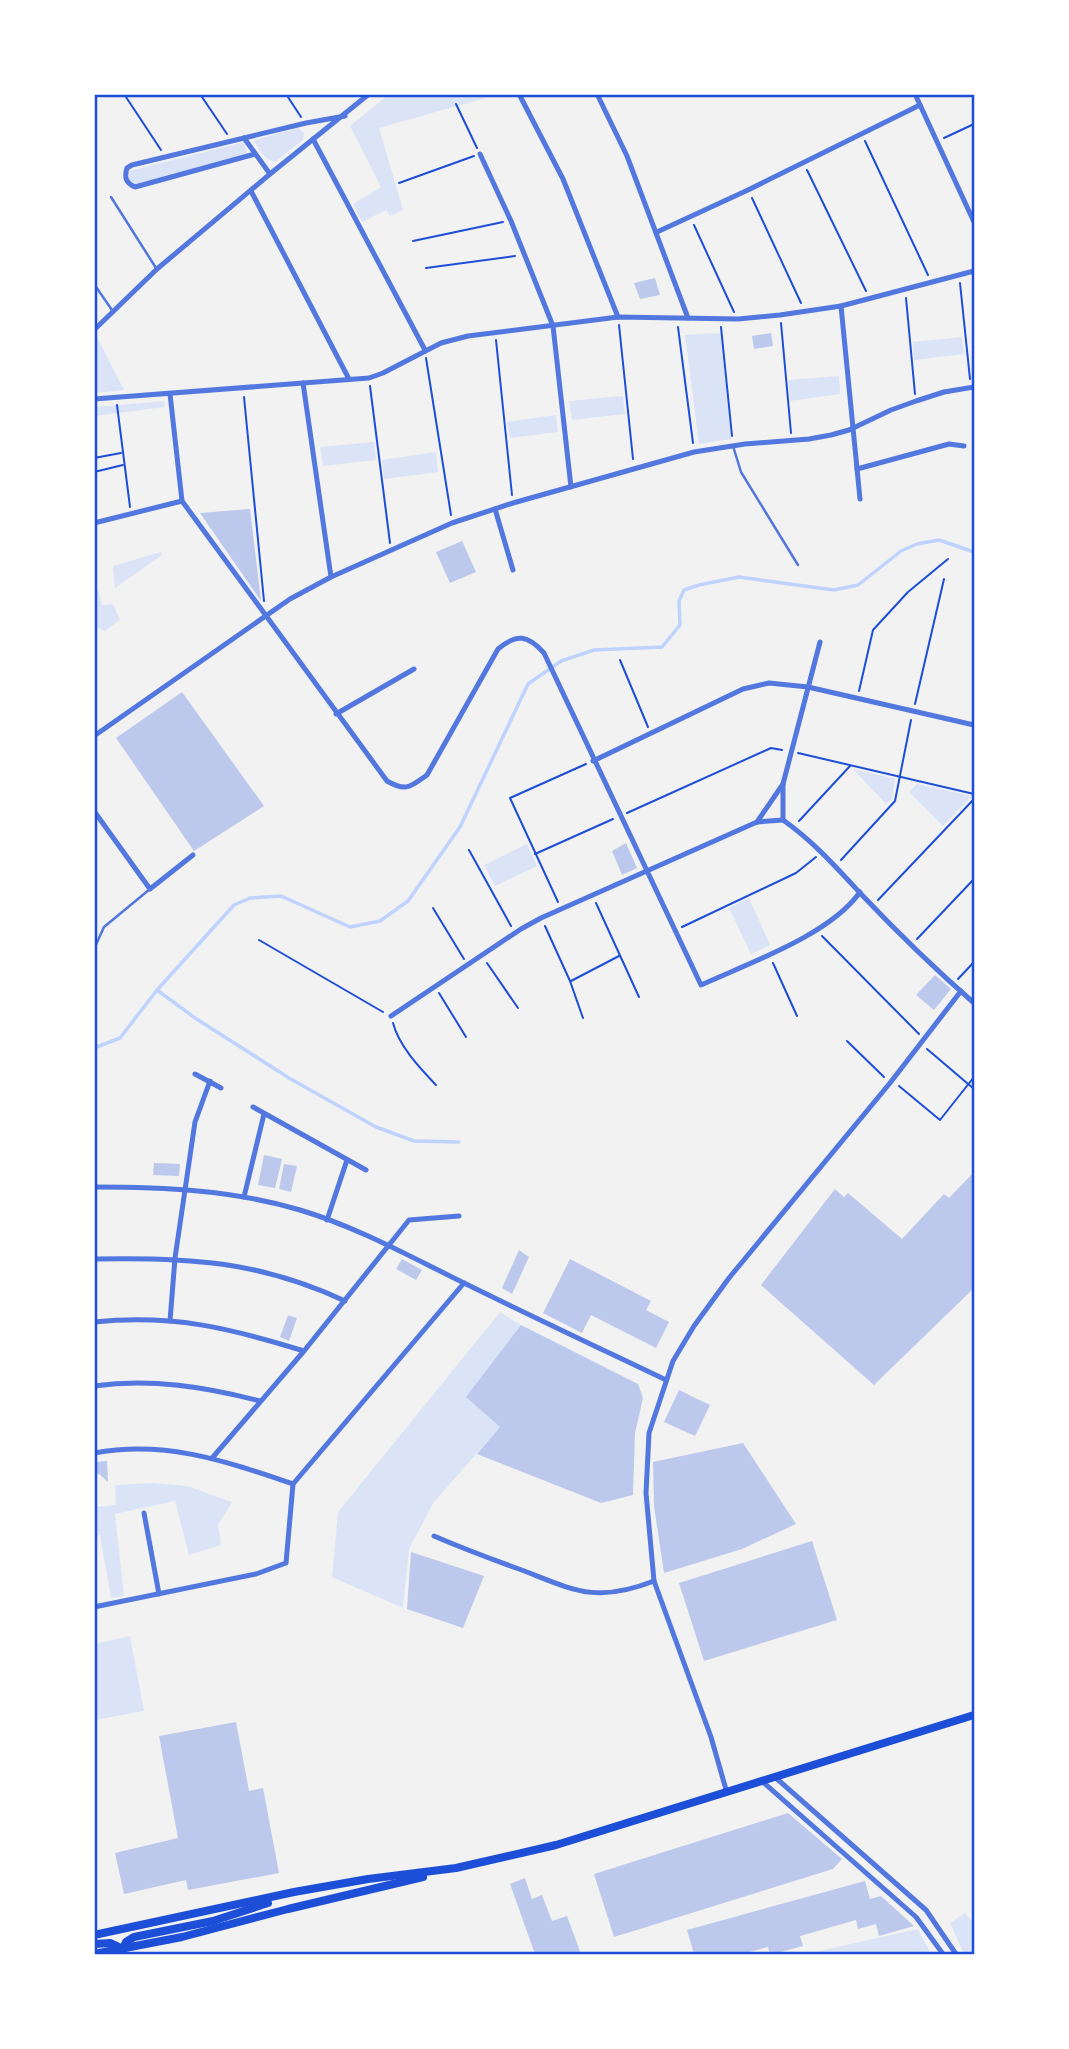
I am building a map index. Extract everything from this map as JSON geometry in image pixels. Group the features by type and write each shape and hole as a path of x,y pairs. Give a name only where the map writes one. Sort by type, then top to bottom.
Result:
{"main road":[{"path":"94,1954 182,1937 556,1845 975,1715"},
{"path":"94,1935 294,1892 456,1868"},
{"path":"123,1949 126,1942 134,1937 213,1921 294,1892"},
{"path":"94,1944 110,1944 123,1949"}],"street":[{"path":"94,330 157,270 369,94"},
{"path":"519,94 563,179 618,317"},
{"path":"597,94 627,156 688,318"},
{"path":"915,94 975,222"},
{"path":"657,232 920,105"},
{"path":"255,154 135,187 127,182 125,172 132,165 166,156 345,116"},
{"path":"244,138 270,174"},
{"path":"313,139 425,351"},
{"path":"480,154 511,221 553,326 571,487"},
{"path":"251,191 349,379"},
{"path":"94,399 369,378 441,343 495,332 618,317 737,319 780,315 841,306 975,271"},
{"path":"841,306 860,499"},
{"path":"303,383 331,577"},
{"path":"94,736 290,599 331,577 452,523 694,452 831,435 916,401 944,392 973,388"},
{"path":"170,394 182,501 387,781 399,788 410,787 427,775 498,649 510,639 523,638 544,653 701,985 817,930 835,919 860,892"},
{"path":"858,469 949,444 964,446"},
{"path":"94,523 182,501"},
{"path":"495,509 513,570"},
{"path":"783,820 783,783 820,642"},
{"path":"336,714 414,669"},
{"path":"593,761 743,689 769,683 808,687 975,725"},
{"path":"757,822 783,783"},
{"path":"94,811 150,889 193,855"},
{"path":"391,1016 541,918 757,822 783,820 836,865 873,906 975,1003"},
{"path":"727,1794 711,1737 654,1581 646,1493 649,1433 673,1361 699,1319 729,1278 891,1082 961,991"},
{"path":"195,1074 221,1088"},
{"path":"170,1321 175,1258 195,1122 210,1081"},
{"path":"253,1107 366,1170"},
{"path":"244,1198 264,1114"},
{"path":"327,1220 347,1160"},
{"path":"94,1187 185,1189 300,1210 389,1245 666,1380"},
{"path":"213,1457 304,1351 409,1220 459,1216"},
{"path":"94,1259 175,1258 223,1262 269,1272 315,1287 345,1301"},
{"path":"94,1607 256,1574 286,1563 293,1483 464,1283"},
{"path":"94,1322 121,1319 212,1325 252,1334 304,1351"},
{"path":"94,1386 114,1383 193,1386 260,1401"},
{"path":"94,1453 124,1447 213,1457 293,1483"},
{"path":"145,1513 159,1594"},
{"path":"434,1536 566,1589 606,1593 654,1581"},
{"path":"776,1778 926,1910 956,1955"},
{"path":"763,1782 916,1917 943,1955"}],"lane":[{"path":"111,197 157,270"},
{"path":"94,284 114,313"},
{"path":"733,446 741,472 798,565"},
{"path":"94,949 104,927 150,889"}],"path":[{"path":"124,94 166,156"},
{"path":"200,94 232,141"},
{"path":"286,94 306,123"},
{"path":"399,183 480,154 456,104"},
{"path":"937,141 975,124"},
{"path":"861,134 932,282"},
{"path":"803,163 870,299"},
{"path":"748,190 805,311"},
{"path":"690,218 737,319"},
{"path":"413,242 511,221"},
{"path":"426,268 524,254"},
{"path":"959,275 973,388"},
{"path":"906,290 916,401"},
{"path":"780,315 791,440"},
{"path":"618,317 634,470"},
{"path":"677,319 694,452"},
{"path":"720,319 733,446"},
{"path":"495,332 513,503"},
{"path":"425,351 452,523"},
{"path":"369,378 391,551"},
{"path":"243,389 266,616"},
{"path":"117,397 123,465 131,513"},
{"path":"94,458 122,453"},
{"path":"94,472 123,465"},
{"path":"857,699 873,629 915,585 948,559"},
{"path":"836,865 895,801 944,579"},
{"path":"620,660 651,734"},
{"path":"536,854 771,747 975,794"},
{"path":"561,910 510,798 593,761"},
{"path":"793,827 850,765"},
{"path":"873,906 975,799"},
{"path":"469,850 515,933"},
{"path":"673,930 796,873 822,852"},
{"path":"912,944 975,879"},
{"path":"593,895 639,997"},
{"path":"433,908 468,965"},
{"path":"541,918 570,981 583,1018"},
{"path":"817,930 923,1042 975,1089"},
{"path":"259,940 391,1016 395,1033 419,1067 436,1085"},
{"path":"769,954 797,1016"},
{"path":"481,956 518,1008"},
{"path":"570,981 620,956"},
{"path":"953,984 975,962"},
{"path":"435,987 466,1037"},
{"path":"847,1041 891,1082 940,1120 975,1077"}],"shaded area":[{"path":"388,95 496,95 379,128 403,210 390,216 386,210 362,222 353,204 381,187 350,126"},
{"path":"298,128 304,133 303,140 275,162 260,151 254,140"},
{"path":"244,142 247,154 136,184 129,180 129,172 133,170"},
{"path":"721,333 731,439 699,444 685,335"},
{"path":"97,337 124,390 95,393 94,339"},
{"path":"962,337 964,354 914,360 913,342"},
{"path":"839,376 840,394 790,401 788,380"},
{"path":"623,396 625,414 572,420 569,401"},
{"path":"164,401 165,407 95,416 95,407"},
{"path":"556,415 558,432 510,438 507,422"},
{"path":"374,442 376,460 323,466 320,447"},
{"path":"436,452 438,472 384,479 382,460"},
{"path":"161,552 162,555 115,588 113,566"},
{"path":"95,590 98,590 102,605 113,604 120,620 105,631 95,626"},
{"path":"853,769 895,779 892,799 886,804"},
{"path":"917,784 972,796 943,826 909,792"},
{"path":"527,844 537,866 495,886 484,865"},
{"path":"749,898 770,945 751,954 729,908"},
{"path":"500,1312 521,1325 467,1397 500,1427 434,1502 409,1549 403,1608 332,1577 338,1512"},
{"path":"154,1483 187,1486 232,1502 218,1525 221,1545 189,1555 175,1501 115,1514 124,1596 111,1598 100,1535 95,1536 95,1507 116,1505 115,1485"},
{"path":"130,1636 144,1711 95,1720 95,1644"},
{"path":"965,1913 974,1923 974,1954 964,1954 950,1923"},
{"path":"918,1929 931,1954 806,1954"}],"building":[{"path":"655,278 660,295 640,299 634,283"},
{"path":"771,333 773,346 754,349 752,336"},
{"path":"250,509 261,601 200,513"},
{"path":"462,541 476,572 450,583 436,552"},
{"path":"182,692 264,806 194,851 116,738"},
{"path":"626,843 637,868 622,875 612,851"},
{"path":"935,975 951,989 934,1010 916,995"},
{"path":"264,1155 282,1159 275,1188 258,1185"},
{"path":"154,1163 180,1164 179,1176 153,1175"},
{"path":"284,1164 297,1166 291,1192 279,1189"},
{"path":"974,1172 974,1288 874,1385 761,1285 835,1189 844,1197 848,1193 902,1239 944,1194 949,1198"},
{"path":"519,1250 529,1257 512,1294 502,1288"},
{"path":"402,1259 422,1270 416,1280 396,1269"},
{"path":"570,1259 651,1301 646,1310 669,1322 656,1348 591,1315 582,1333 543,1313"},
{"path":"288,1315 297,1318 289,1341 280,1337"},
{"path":"521,1325 638,1384 643,1398 635,1433 633,1495 601,1503 477,1454 500,1427 466,1397"},
{"path":"679,1390 710,1405 695,1436 664,1422"},
{"path":"743,1443 796,1524 742,1549 664,1573 654,1506 653,1462"},
{"path":"107,1461 108,1482 99,1474 94,1475 94,1462"},
{"path":"812,1541 837,1620 704,1661 679,1583"},
{"path":"411,1552 484,1576 463,1628 407,1609"},
{"path":"236,1722 249,1791 263,1788 279,1873 188,1890 186,1880 124,1894 115,1853 178,1838 159,1736"},
{"path":"788,1813 842,1859 833,1869 614,1937 594,1874"},
{"path":"525,1878 532,1899 542,1895 552,1921 567,1916 581,1954 535,1954 510,1884"},
{"path":"865,1881 870,1899 881,1896 914,1926 879,1936 876,1924 858,1929 856,1920 800,1936 803,1946 773,1954 770,1954 768,1947 742,1954 694,1954 687,1930"}],"waterway":[{"path":"94,1048 120,1038 157,990 234,905 250,898 281,896 350,927 380,921 408,901 460,827 528,684 561,661 594,650 662,647 680,625 679,601 684,590 739,577 834,590 858,585 901,551 917,544 939,540 974,552"},
{"path":"157,990 195,1018 289,1078 376,1127 414,1141 459,1142"}]}
